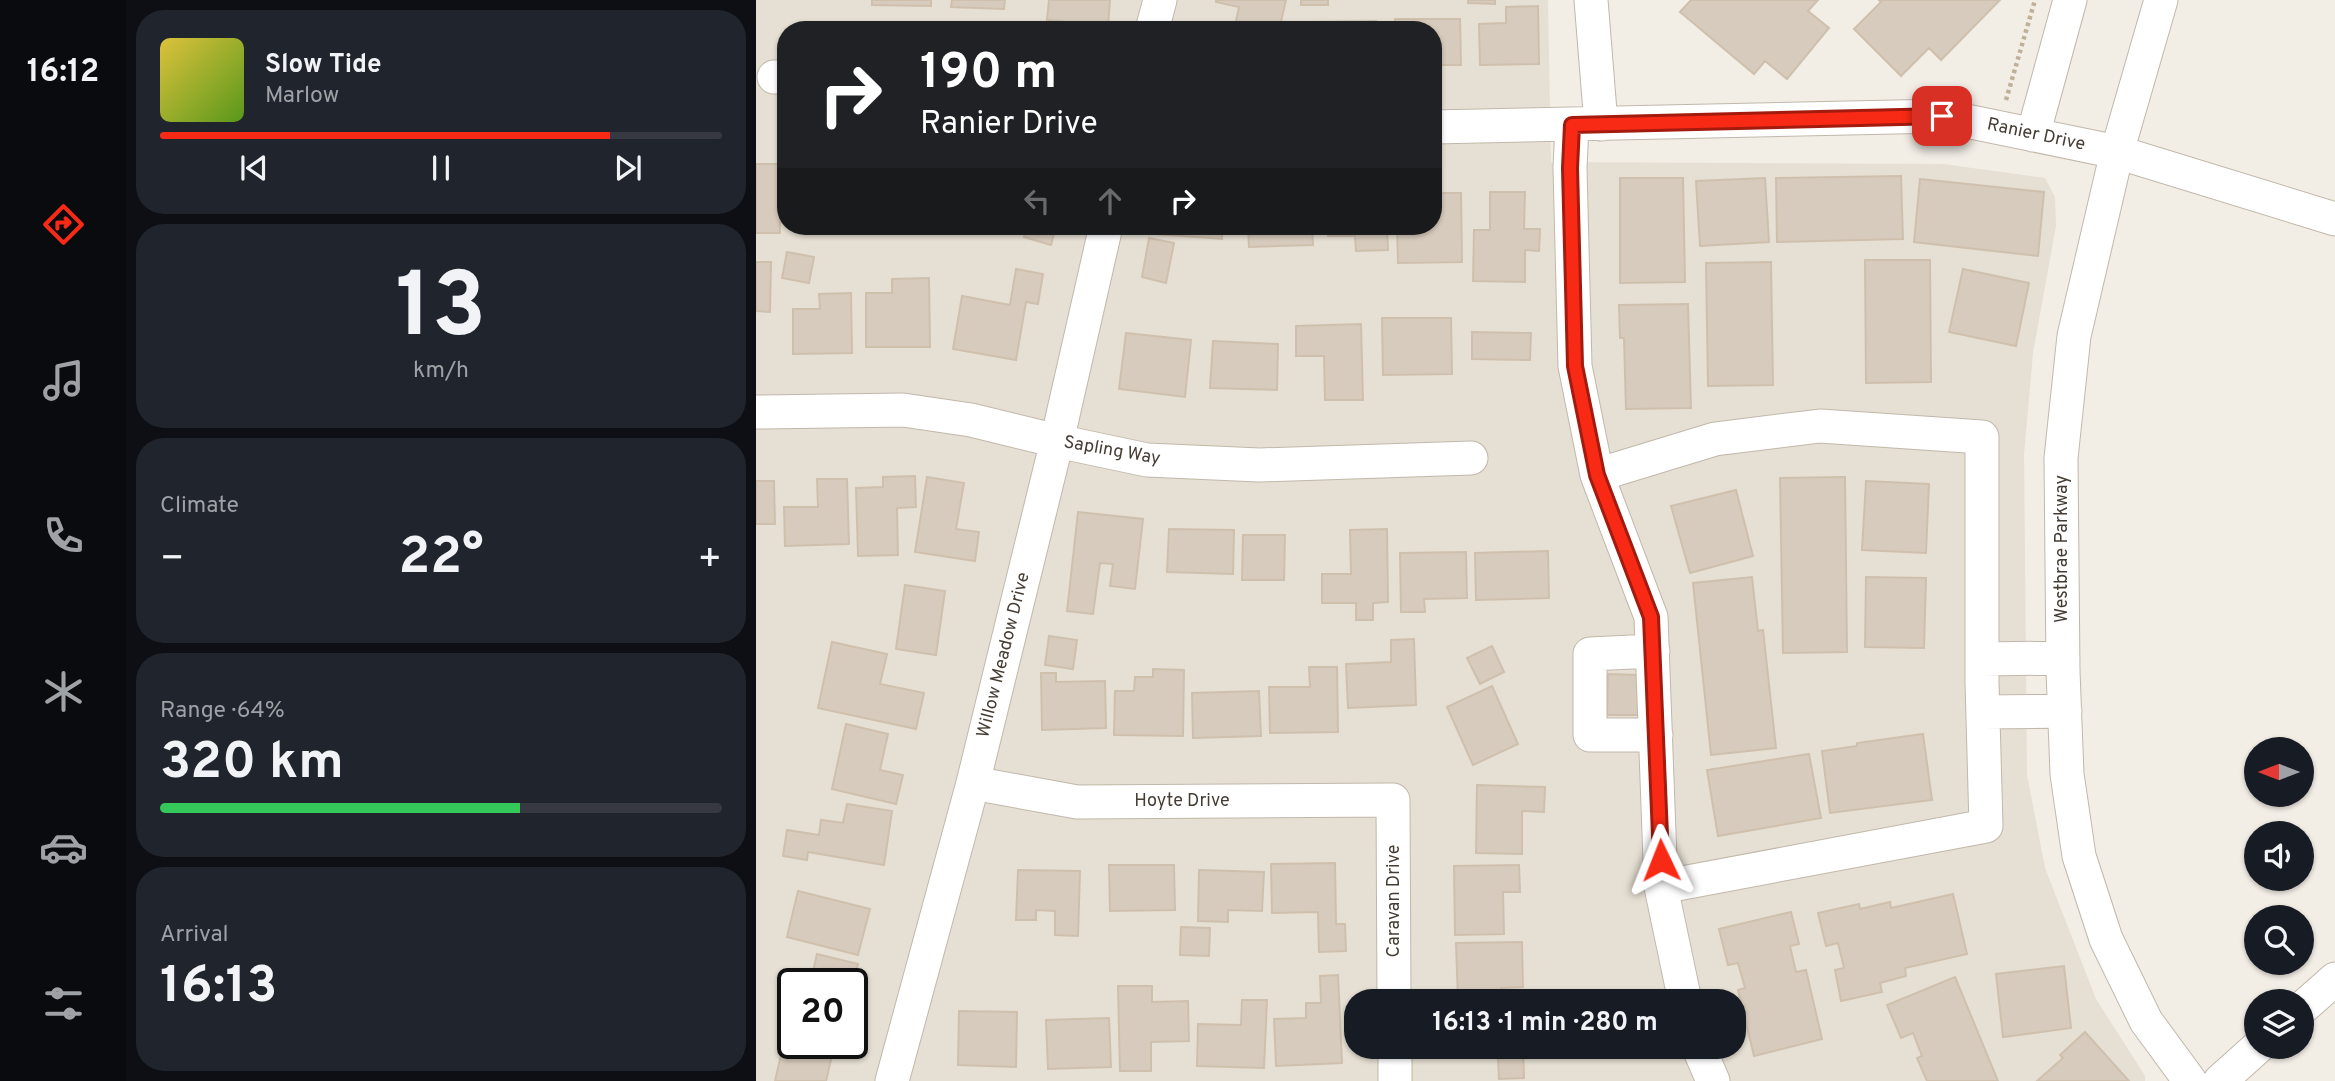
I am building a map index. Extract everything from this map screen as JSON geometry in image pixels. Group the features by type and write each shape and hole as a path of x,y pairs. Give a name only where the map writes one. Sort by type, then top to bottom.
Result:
{"street":[{"path":"1154,21 1160,0"},
{"path":"1591,0 1586,125 1570,168 1575,366 1597,475 1651,617 1661,887 1682,989"},
{"path":"2033,135 2070,0"},
{"name":"Westbrae Parkway","path":"2161,0 2117,152 2074,336 2061,458 2063,658 2067,774 2079,856 2106,939 2146,1021 2190,1081"},
{"name":"Ranier Drive","path":"1442,127 1942,116 2117,152 2335,219"},
{"name":"Willow Meadow Drive","path":"892,1081 973,783 1057,441 1104,235"},
{"name":"Sapling Way","path":"756,412 903,410 971,420 1147,460 1259,465 1471,458"},
{"path":"1597,475 1715,439 1820,426 1982,437 1982,659 1986,826 1661,887"},
{"path":"1653,651 1590,654 1590,735 1656,735"},
{"path":"1982,659 2063,658"},
{"path":"1983,712 2065,711"},
{"name":"Hoyte Drive","path":"973,783 1077,802 1393,800"},
{"name":"Caravan Drive","path":"1393,800 1394,989"},
{"path":"2314,998 2335,979"},
{"path":"1395,1059 1395,1081"},
{"path":"1704,1059 1713,1081"},
{"path":"2220,1081 2245,1059"}],"path":[{"path":"1998,127 2035,0"}],"shaded area":[{"path":"756,0 1548,0 1551,162 1943,164 2045,178 2055,197 2056,226 2033,353 2024,454 2027,775 2045,868 2096,999 2145,1076 2145,1081 756,1081"}],"building":[{"path":"872,0 931,0 931,6 872,5"},
{"path":"952,0 1005,0 1004,9 951,7"},
{"path":"1049,0 1110,0 1108,21 1047,20"},
{"path":"1286,0 1281,21 1236,21 1239,7 1216,2"},
{"path":"1301,0 1328,0 1328,5 1301,5"},
{"path":"1468,0 1495,0 1495,4 1468,3"},
{"path":"1691,0 1818,0 1808,11 1829,28 1787,79 1765,61 1754,74 1680,12"},
{"path":"1879,0 2000,0 1941,60 1929,48 1901,76 1854,29 1881,2"},
{"path":"1538,6 1539,64 1480,65 1479,24 1506,23 1506,7"},
{"path":"1460,19 1461,65 1442,65 1442,21 1395,21"},
{"path":"756,164 777,164 777,233 756,233"},
{"path":"1901,176 1903,239 1777,242 1776,178"},
{"path":"1620,178 1683,178 1685,282 1620,283"},
{"path":"1765,178 1769,242 1700,246 1696,181"},
{"path":"1920,179 2044,192 2038,256 1914,242"},
{"path":"1490,192 1525,192 1524,229 1540,229 1539,251 1525,250 1525,282 1473,281 1474,230 1490,230"},
{"path":"1442,193 1461,193 1462,262 1398,263 1397,235 1442,235"},
{"path":"1025,235 1054,235 1051,245"},
{"path":"1169,235 1222,235 1222,239"},
{"path":"1248,235 1312,235 1313,245 1249,247"},
{"path":"1387,235 1388,250 1356,251 1355,236 1328,236"},
{"path":"1149,238 1174,243 1166,283 1142,277"},
{"path":"787,252 814,257 809,283 782,278"},
{"path":"1865,260 1930,260 1931,382 1866,383"},
{"path":"756,262 771,262 770,312 756,311"},
{"path":"1771,262 1773,385 1708,386 1706,263"},
{"path":"1016,269 1043,274 1038,304 1026,302 1016,360 953,349 962,296 1010,305"},
{"path":"1963,269 2029,283 2016,346 1949,332"},
{"path":"929,278 930,347 866,347 866,293 892,293 892,279"},
{"path":"851,293 852,353 793,354 793,309 820,309 819,294"},
{"path":"1688,304 1691,408 1626,409 1624,338 1620,338 1619,305"},
{"path":"1382,318 1451,318 1452,374 1383,375"},
{"path":"1361,324 1363,400 1325,400 1324,356 1296,356 1296,326"},
{"path":"1472,332 1531,333 1530,360 1472,359"},
{"path":"1126,333 1191,340 1185,397 1119,389"},
{"path":"1213,341 1278,344 1277,390 1210,388"},
{"path":"915,476 916,507 897,508 898,555 858,556 856,488 883,487 883,477"},
{"path":"927,477 964,483 956,529 979,532 975,561 915,552"},
{"path":"1845,477 1847,652 1783,653 1780,478"},
{"path":"817,479 847,479 849,544 785,546 784,507 818,507"},
{"path":"756,481 774,481 775,524 756,524"},
{"path":"1866,481 1929,484 1926,553 1862,550"},
{"path":"1736,490 1753,556 1690,573 1671,506"},
{"path":"1078,512 1143,519 1135,589 1110,586 1113,564 1100,563 1093,614 1067,611"},
{"path":"1169,529 1234,530 1233,574 1167,572"},
{"path":"1387,529 1388,602 1373,603 1373,620 1356,620 1356,603 1322,603 1322,574 1351,574 1350,530"},
{"path":"1243,535 1285,535 1284,580 1242,580"},
{"path":"1548,551 1549,598 1476,600 1475,553"},
{"path":"1466,552 1467,598 1424,599 1425,612 1401,612 1400,553"},
{"path":"1752,577 1758,631 1763,630 1776,748 1711,755 1693,583"},
{"path":"1866,577 1926,578 1924,648 1865,647"},
{"path":"905,585 945,591 936,655 896,649"},
{"path":"1049,636 1077,640 1073,669 1045,665"},
{"path":"1414,639 1416,705 1348,708 1346,664 1391,662 1391,640"},
{"path":"832,642 887,654 880,684 924,693 916,729 818,708"},
{"path":"1492,646 1504,672 1480,684 1467,658"},
{"path":"1309,667 1337,667 1338,732 1270,733 1269,687 1310,687"},
{"path":"1153,669 1184,670 1183,736 1114,735 1115,691 1134,691 1135,677 1153,677"},
{"path":"1041,673 1056,673 1056,682 1105,681 1106,728 1042,730"},
{"path":"1608,674 1638,675 1638,715 1607,715"},
{"path":"1492,686 1518,744 1473,765 1447,707"},
{"path":"1259,691 1261,736 1193,738 1192,693"},
{"path":"846,724 888,734 880,770 903,775 896,804 832,789"},
{"path":"1923,734 1932,800 1830,813 1822,751"},
{"path":"1809,754 1821,818 1718,836 1707,770"},
{"path":"1477,785 1545,787 1544,812 1522,811 1522,854 1476,853"},
{"path":"847,804 892,811 884,865 808,852 807,860 783,856 787,830 819,835 821,820 843,823"},
{"path":"1335,863 1336,924 1345,924 1346,951 1319,952 1318,912 1272,913 1271,864"},
{"path":"1109,865 1174,865 1175,910 1110,911"},
{"path":"1519,865 1520,892 1503,892 1504,934 1455,935 1454,866"},
{"path":"1018,870 1080,871 1078,936 1055,935 1055,911 1036,910 1036,920 1016,920"},
{"path":"1199,870 1264,872 1262,911 1228,910 1228,922 1198,921"},
{"path":"798,891 870,909 858,955 787,937"},
{"path":"1953,894 1967,954 1905,968 1906,976 1880,983 1882,992 1841,1001 1835,970 1844,968 1838,943 1826,946 1818,913 1859,904 1860,909 1890,902 1891,908"},
{"path":"1791,912 1799,944 1790,946 1796,972 1806,970 1822,1039 1754,1056 1746,1023 1746,989 1742,989 1745,988 1738,963 1728,965 1719,929"},
{"path":"1181,927 1210,928 1209,956 1180,955"},
{"path":"1522,942 1523,987 1458,989 1456,943"},
{"path":"817,954 858,964 857,968 814,968"},
{"path":"2064,966 2071,1028 2003,1037 1996,974"},
{"path":"1338,975 1342,1063 1276,1066 1274,1019 1306,1018 1306,1003 1321,1003 1320,976"},
{"path":"1955,977 1998,1081 1927,1081 1917,1058 1922,1056 1913,1033 1901,1038 1887,1005"},
{"path":"1118,986 1152,986 1152,1002 1188,1001 1189,1041 1151,1042 1151,1071 1120,1071"},
{"path":"1242,1000 1267,1000 1264,1068 1197,1066 1198,1024 1241,1025"},
{"path":"959,1011 1017,1012 1016,1067 958,1065"},
{"path":"1109,1018 1111,1067 1048,1069 1046,1020"},
{"path":"2085,1032 2129,1081 2037,1081 2063,1058 2060,1055"},
{"path":"780,1059 831,1059 826,1081 775,1081"},
{"path":"1498,1059 1523,1059 1524,1078 1499,1079"}],"route":[{"path":"1661,860 1651,617 1597,475 1575,366 1570,168 1572,125 1942,116"}]}
